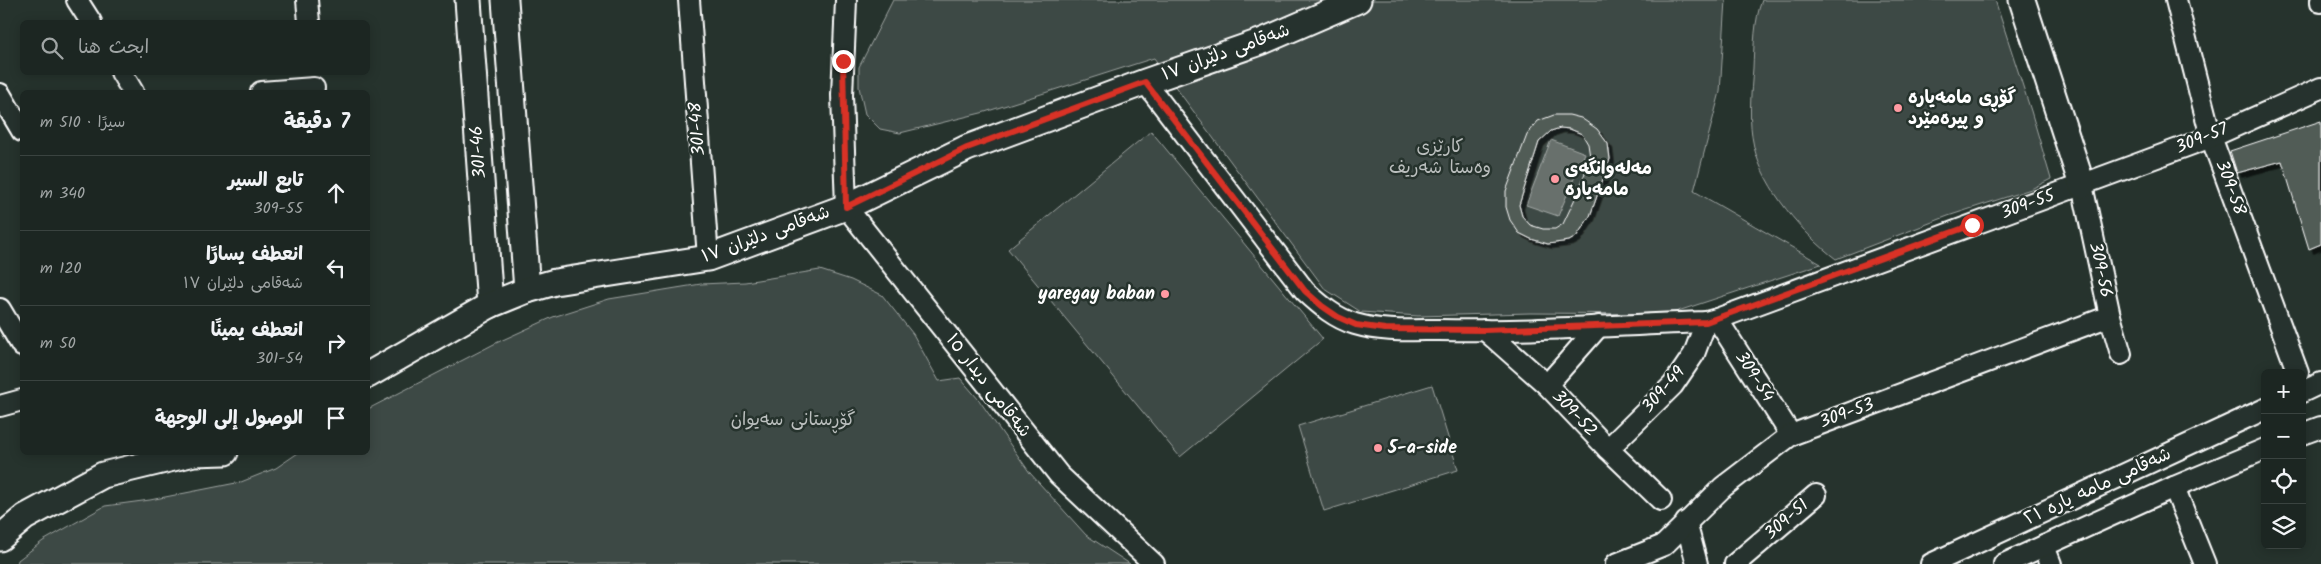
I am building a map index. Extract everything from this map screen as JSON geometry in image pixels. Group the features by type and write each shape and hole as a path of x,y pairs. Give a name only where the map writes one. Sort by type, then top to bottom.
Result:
{"main road":[{"name":"301-46","path":"468,0 490,305"},
{"path":"505,0 527,290"},
{"name":"شەقامی دلێران ١٧","path":"370,374 490,305 527,290 555,282 708,258 846,207 967,148 1145,82 1263,41 1358,0"},
{"path":"2022,0 2082,185"},
{"path":"0,538 25,517 103,475 186,455"}],"street":[{"path":"77,0 89,20"},
{"path":"307,0 309,20"},
{"name":"301-48","path":"689,0 708,258"},
{"path":"846,0 842,95 846,207"},
{"name":"309-58","path":"2176,0 2211,136 2300,369"},
{"path":"122,75 131,90"},
{"name":"309-55","path":"1145,82 1305,291 1338,317 1356,325 1376,328 1485,330 1711,320 2082,185"},
{"path":"274,90 314,84"},
{"name":"309-57","path":"2082,185 2211,136 2321,88"},
{"path":"0,94 20,128"},
{"name":"309-56","path":"2082,185 2120,354"},
{"name":"شەقامی دیدار ١٥","path":"846,207 1059,475 1148,559 1168,564"},
{"path":"0,309 20,340"},
{"name":"309-53","path":"1616,564 1664,544 1723,487 1791,435 2110,316"},
{"name":"309-54","path":"1711,320 1791,435"},
{"name":"309-49","path":"1608,449 1672,386 1694,354 1711,320"},
{"path":"1547,385 1599,326"},
{"name":"309-52","path":"1485,330 1547,385 1608,449 1661,500"},
{"path":"0,406 20,401"},
{"name":"شەقامی مامە یارە ٢١","path":"1931,564 2261,411"},
{"path":"2306,432 2321,426"},
{"name":"شەقامی مامە یارە ٢١","path":"2004,564 2048,555 2174,487 2261,452"},
{"path":"2174,487 2205,564"},
{"name":"309-51","path":"1735,564 1816,495"},
{"path":"1686,522 1697,564"}],"green space":[{"name":"کارێزی وەستا شەریف","path":"893,0 1726,0 1720,92 1694,191 1821,264 1669,314 1530,313 1418,316 1361,312 1325,289 1154,58 985,112 900,133 880,129 865,114 859,87 859,67"},
{"path":"1762,0 1995,0 2051,179 2031,189 1948,216 1836,259 1798,224 1786,209 1766,179 1754,147 1751,127 1751,98 1757,16"},
{"name":"yaregay baban","path":"1151,131 1323,339 1180,457 1008,249"},
{"name":"گۆڕستانی سەیوان","path":"820,270 851,280 882,295 913,334 939,381 960,378 979,400 1030,473 1086,535 1130,564 17,564 18,560 43,541 105,506 150,500 241,482 276,468 295,455 370,455 370,408 496,343 553,317 609,299 701,284 745,282"},
{"name":"5-a-side","path":"1432,385 1458,470 1324,511 1298,426"}],"shaded area":[{"name":"مەلەوانگەی مامەیارە","path":"1551,140 1585,153 1558,216 1526,205"}],"building":[{"name":"مەلەوانگەی مامەیارە","path":"1554,115 1569,115 1581,118 1597,129 1608,144 1610,159 1590,216 1576,237 1569,241 1548,244 1519,233 1510,220 1506,207 1506,191 1527,135 1538,121","holes":["1560,128 1570,129 1582,134 1588,144 1590,157 1580,188 1563,224 1555,229 1543,229 1530,225 1522,216 1519,205 1539,142 1551,131"]},
{"path":"2321,121 2321,244 2309,249 2282,161 2237,173 2230,151"}],"place":[{"name":"گۆڕی مامەیارە و پیرەمێرد","path":"1898,108"},
{"name":"مەلەوانگەی مامەیارە","path":"1555,179"},
{"name":"yaregay baban","path":"1165,294"},
{"name":"5-a-side","path":"1378,448"}],"route":[{"path":"843,61 842,95 846,207 967,148 1145,82 1305,291 1338,317 1356,325 1385,329 1485,330 1706,322 1972,225"}]}
